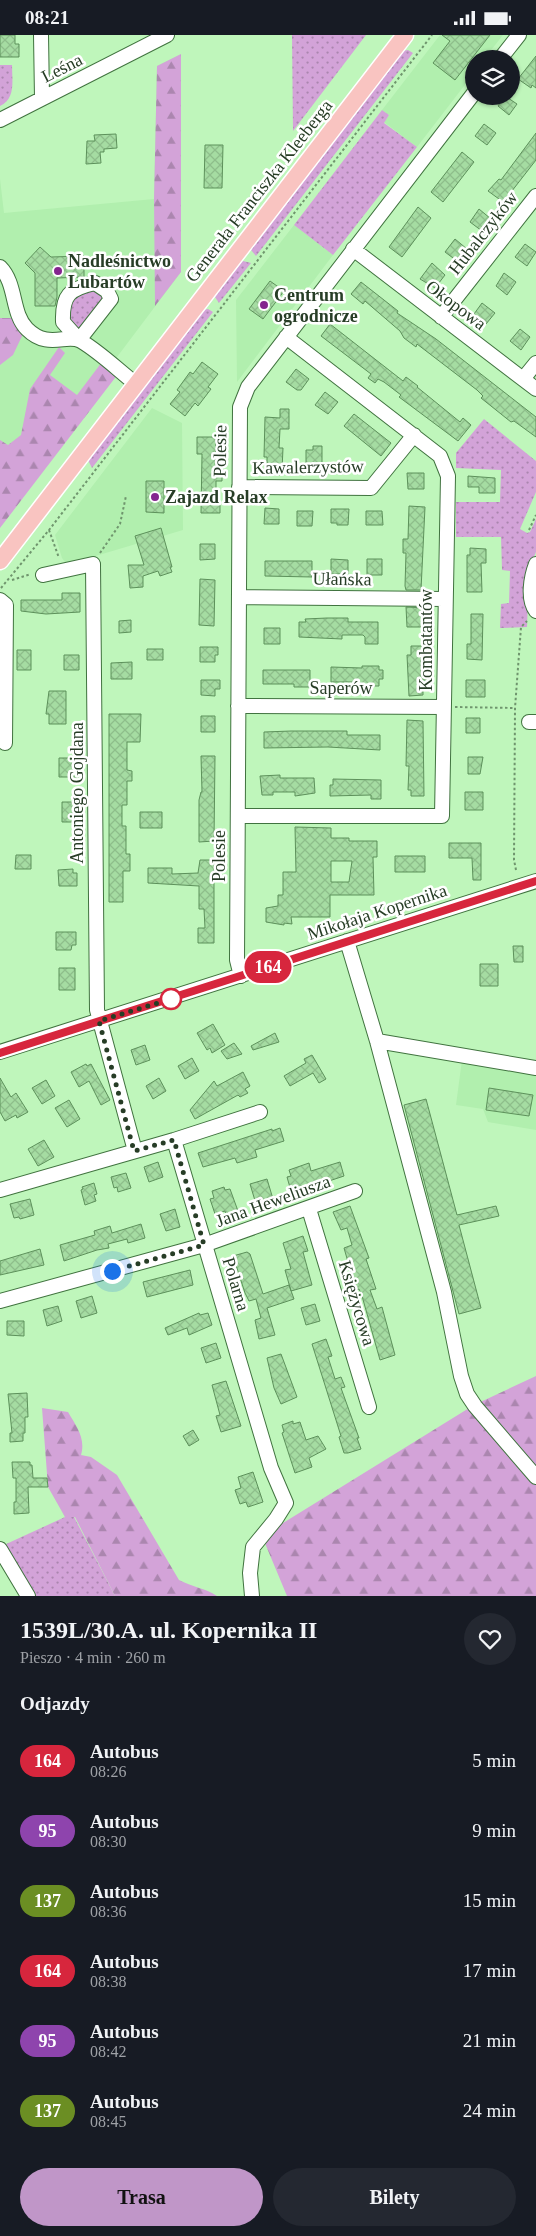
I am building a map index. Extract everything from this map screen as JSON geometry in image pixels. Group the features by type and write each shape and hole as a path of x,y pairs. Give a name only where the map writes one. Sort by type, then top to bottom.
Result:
{"main road":[{"name":"Generała Franciszka Kleeberga","path":"0,561 405,35"}],"street":[{"path":"41,35 42,98"},
{"name":"Leśna","path":"0,120 167,35"},
{"path":"507,50 519,35"},
{"name":"Polesie","path":"241,976 237,959 239,487 240,414 242,401 248,387 465,105"},
{"name":"Hubalczyków","path":"441,317 536,195"},
{"name":"Okopowa","path":"353,249 536,389"},
{"path":"0,267 10,281 18,313 25,327 36,337 51,341 79,340 136,384"},
{"name":"Kombatantów","path":"238,816 442,816 448,475 440,456 286,337"},
{"path":"523,379 536,363"},
{"name":"Kawalerzystów","path":"239,487 371,488 414,435"},
{"path":"43,575 93,564"},
{"name":"Antoniego Gojdana","path":"93,564 96,1011 99,1021"},
{"path":"532,615 532,585 536,564"},
{"name":"Ułańska","path":"239,597 445,599"},
{"path":"0,600 6,605 5,743"},
{"name":"Saperów","path":"238,706 444,707"},
{"name":"Mikołaja Kopernika","path":"0,1053 536,881"},
{"path":"347,941 377,1041 444,1292 464,1385 475,1406 536,1477"},
{"path":"99,1021 134,1151"},
{"path":"377,1041 536,1069"},
{"path":"0,1190 174,1140 260,1112"},
{"name":"Polarna","path":"174,1140 271,1468 286,1503 276,1519 253,1547 250,1573 252,1596"},
{"name":"Jana Heweliusza","path":"0,1301 204,1245 355,1191"},
{"name":"Księżycowa","path":"309,1209 369,1407"},
{"path":"0,1549 28,1596"}],"path":[{"path":"0,590 49,530 432,35"},
{"path":"93,564 120,524 126,495"},
{"path":"529,530 536,515"},
{"path":"49,530 63,570"},
{"path":"12,579 35,573 43,575"},
{"path":"516,871 514,860 516,708 521,627 532,615"},
{"path":"444,707 516,708"}],"shaded area":[{"path":"440,35 503,35 491,50 465,50 465,85 417,147 384,122 389,115 382,110"},
{"name":"Nadleśnictwo Lubartów","path":"181,54 181,272 111,365 0,490 0,179 4,213 154,199 157,66"},
{"path":"294,225 333,255 237,382 236,300"},
{"path":"152,408 182,423 183,530 72,563 65,562 55,535"},
{"path":"462,1060 536,1072 536,1130 488,1122 483,1109 456,1105"}],"green space":[{"path":"292,35 366,35 293,131 293,130"},
{"path":"408,50 413,53 256,256 251,247 402,51"},
{"path":"181,54 181,272 155,306 154,199 157,66"},
{"path":"0,65 12,65 12,89 9,99 0,106"},
{"path":"382,110 389,115 384,123 417,147 333,255 294,225"},
{"path":"238,262 251,263 219,303 215,297 216,292"},
{"path":"94,289 102,295 103,300 81,327 75,329 67,314 71,304 79,294"},
{"path":"208,309 213,312 92,468 88,460 120,415 123,416 127,407 171,349 175,349 202,310"},
{"path":"0,318 17,318 23,334 13,355 0,365"},
{"path":"59,347 65,353 50,375 77,395 102,362 118,374 0,528 0,440 8,445 21,435 30,389"},
{"path":"484,419 536,461 536,492 520,529 527,533 530,532 536,519 536,552 529,568 527,627 500,628 501,604 509,603 510,571 502,570 501,537 456,537 456,502 500,502 501,470 456,468 456,453"},
{"path":"536,1376 536,1596 287,1596 262,1536 474,1405"},
{"path":"42,1408 68,1412 81,1438 81,1455 91,1457 117,1475 179,1580 217,1596 115,1596 75,1517 65,1517 48,1487"},
{"path":"71,1515 74,1517 115,1596 34,1596 4,1545"}],"building":[{"path":"0,35 15,35 15,44 19,44 19,57 0,57"},
{"path":"442,35 490,35 478,50 465,50 465,67 455,80 433,63 450,41"},
{"path":"536,56 536,88 532,85 531,88 520,80 520,76"},
{"path":"499,105 516,105 509,115"},
{"path":"484,124 496,133 487,145 475,136"},
{"path":"536,133 536,160 508,196 514,201 510,207 488,191 499,179 501,180"},
{"path":"116,134 117,148 104,149 104,152 100,152 101,163 86,164 87,141 95,141 94,135"},
{"path":"205,145 223,145 222,188 204,188"},
{"path":"462,152 474,162 443,202 431,192"},
{"path":"418,207 431,218 402,257 389,247"},
{"path":"479,209 491,219 482,231 470,222"},
{"path":"455,239 467,249 457,261 445,252"},
{"path":"525,244 536,252 527,266 515,257"},
{"name":"Nadleśnictwo Lubartów","path":"40,247 51,257 84,256 84,277 57,278 55,306 35,306 35,273 25,263"},
{"path":"432,263 445,275 435,288 420,279"},
{"path":"504,273 516,282 507,295 496,286"},
{"path":"270,281 284,291 263,319 249,309"},
{"path":"361,282 398,311 397,313 436,339 536,417 536,437 514,421 511,422 481,398 483,396 477,390 417,344 416,347 404,338 400,331 365,301 363,304 351,294"},
{"path":"482,303 495,313 486,324 474,314"},
{"path":"330,324 403,381 406,377 418,386 460,422 463,418 471,425 458,441 399,397 401,395 384,382 378,379 375,383 368,378 371,374 321,336"},
{"path":"520,329 530,337 521,350 510,341"},
{"path":"202,362 218,374 208,387 211,389 198,406 195,403 185,416 170,404 180,392 177,390 190,372 193,374"},
{"path":"296,369 309,379 301,390 297,390 286,382"},
{"path":"325,392 338,402 328,414 315,405"},
{"path":"280,409 289,409 289,429 280,429 279,448 283,448 282,470 280,470 280,475 267,474 267,457 264,457 265,417 280,418"},
{"path":"354,414 391,443 381,456 344,426"},
{"path":"197,437 216,437 215,471 222,471 222,481 216,481 216,503 220,503 220,513 201,513 202,454 197,454"},
{"path":"313,446 322,446 322,466 306,466 306,450 313,450"},
{"path":"407,473 424,473 424,489 408,489"},
{"path":"468,476 495,478 495,493 479,493 479,487 468,487"},
{"name":"Zajazd Relax","path":"146,481 164,481 164,513 146,512"},
{"path":"409,506 425,507 421,590 406,590 405,586 406,553 403,553 403,539 408,539"},
{"path":"265,508 279,509 279,524 264,524"},
{"path":"331,509 349,509 348,525 331,523"},
{"path":"297,511 313,511 312,526 297,526"},
{"path":"366,511 382,511 383,525 366,525"},
{"path":"161,528 172,572 160,576 158,571 143,576 143,587 130,588 128,565 144,565 135,536"},
{"path":"200,544 215,544 215,559 200,560"},
{"path":"470,548 486,549 486,563 481,563 482,592 467,592 467,555 470,555"},
{"path":"331,559 348,560 348,574 331,574"},
{"path":"367,559 382,559 382,575 367,575"},
{"path":"265,561 312,561 312,577 265,576"},
{"path":"200,579 215,580 214,626 199,625"},
{"path":"62,593 80,593 80,612 46,614 21,611 21,600 62,600"},
{"path":"406,607 425,608 424,627 407,627"},
{"path":"471,614 483,614 482,660 467,659 467,644 471,644"},
{"path":"348,618 348,622 378,622 378,644 365,644 365,637 363,635 342,635 342,639 299,637 299,622 306,622 305,619"},
{"path":"131,620 131,632 119,633 119,621"},
{"path":"264,628 280,628 280,644 264,644"},
{"path":"411,646 424,646 424,656 421,656 421,679 426,679 427,689 423,689 423,695 409,696 407,655 411,655"},
{"path":"200,647 218,647 218,655 215,655 215,662 200,662"},
{"path":"147,649 163,649 163,660 147,660"},
{"path":"17,650 31,650 31,670 17,670"},
{"path":"64,655 79,655 79,670 64,670"},
{"path":"132,662 132,679 111,679 111,663"},
{"path":"362,666 379,666 379,670 383,670 383,679 379,679 379,686 359,686 359,682 331,682 331,667 362,668"},
{"path":"263,670 310,670 310,687 294,687 294,684 263,684"},
{"path":"201,680 220,680 220,689 215,689 215,696 201,695"},
{"path":"466,680 485,680 485,697 466,697"},
{"path":"49,691 66,691 66,724 49,724 49,714 46,714"},
{"path":"109,714 141,714 140,742 127,742 127,770 132,771 132,781 127,781 127,805 122,805 122,826 126,826 126,854 130,854 130,871 123,871 123,902 109,902"},
{"path":"201,716 215,716 215,732 201,732"},
{"path":"466,718 480,718 480,733 466,733"},
{"path":"407,720 423,721 424,796 411,796 411,790 408,790 409,766 406,766"},
{"path":"347,731 347,735 380,735 380,750 328,747 264,748 264,732"},
{"path":"201,756 215,756 214,841 199,842 199,800 202,792"},
{"path":"468,757 483,757 480,774 468,774"},
{"path":"59,758 75,758 75,764 79,764 79,777 59,777"},
{"path":"280,775 280,778 314,778 315,793 295,796 295,792 273,792 273,795 262,795 260,776"},
{"path":"333,779 381,780 381,799 371,799 371,795 330,796 330,785 333,785"},
{"path":"465,792 483,792 483,810 465,810"},
{"path":"62,802 79,802 78,813 84,813 84,822 62,822"},
{"path":"140,812 162,812 162,828 140,828"},
{"path":"295,827 331,828 331,838 349,838 349,841 377,841 377,857 373,857 374,895 330,895 330,917 291,917 292,924 284,923 284,925 266,922 266,908 278,906 278,895 283,895 283,872 296,872","holes":["331,861 352,861 349,882 331,882"]},
{"path":"449,843 481,843 481,880 473,880 472,858 449,858"},
{"path":"16,855 31,855 31,869 15,869"},
{"path":"395,856 425,856 425,872 395,872"},
{"path":"200,860 213,860 214,863 214,943 198,943 198,928 205,928 204,909 199,909 199,886 148,883 148,868 172,868 172,874 198,873"},
{"path":"73,869 73,873 77,873 77,886 59,886 58,870"},
{"path":"56,932 76,932 76,945 72,945 71,950 56,950"},
{"path":"513,946 523,946 523,962 514,962"},
{"path":"480,964 498,964 498,986 480,986"},
{"path":"59,968 75,968 75,990 59,990"},
{"path":"213,1024 225,1045 212,1053 210,1048 207,1050 197,1033"},
{"path":"275,1033 279,1042 253,1050 251,1046"},
{"path":"234,1043 242,1054 227,1059 221,1051"},
{"path":"145,1045 150,1060 136,1065 131,1050"},
{"path":"312,1055 326,1079 319,1083 313,1073 290,1086 284,1076 306,1063 304,1059"},
{"path":"192,1058 199,1071 185,1079 178,1066"},
{"path":"86,1064 87,1066 91,1064 110,1100 101,1105 89,1081 79,1087 71,1072"},
{"path":"243,1072 250,1086 245,1089 248,1093 240,1097 238,1095 195,1119 190,1110 214,1081 217,1086"},
{"path":"0,1078 11,1097 16,1093 28,1112 17,1118 16,1115 5,1121 0,1112"},
{"path":"159,1078 166,1091 153,1099 146,1086"},
{"path":"46,1080 55,1096 42,1104 32,1088"},
{"path":"489,1088 533,1095 529,1116 486,1110"},
{"path":"426,1099 457,1215 496,1206 499,1216 459,1225 481,1308 459,1314 404,1105"},
{"path":"69,1100 80,1119 67,1127 55,1108"},
{"path":"280,1128 284,1141 255,1150 257,1157 237,1163 235,1158 203,1167 198,1153"},
{"path":"44,1140 54,1157 38,1166 28,1149"},
{"path":"158,1162 163,1177 149,1182 144,1167"},
{"path":"340,1162 344,1176 308,1188 301,1195 296,1189 291,1191 287,1177 291,1176 289,1170 309,1163 311,1171"},
{"path":"126,1173 131,1188 118,1192 117,1187 114,1188 111,1177"},
{"path":"267,1179 273,1199 256,1204 250,1184"},
{"path":"94,1183 97,1194 94,1195 96,1201 85,1205 82,1187"},
{"path":"224,1187 225,1190 230,1189 238,1211 226,1215 225,1211 215,1214 210,1199 214,1198 212,1191"},
{"path":"30,1199 34,1215 20,1219 19,1217 14,1218 10,1204"},
{"path":"350,1206 369,1258 366,1259 376,1289 370,1290 377,1309 382,1307 395,1355 380,1360 362,1296 359,1289 356,1290 344,1248 352,1245 347,1228 341,1230 333,1212"},
{"path":"175,1209 180,1227 166,1231 160,1214"},
{"path":"141,1224 145,1238 128,1243 127,1239 108,1244 109,1248 64,1261 60,1245 95,1235 94,1231 110,1226 112,1233"},
{"path":"303,1236 308,1251 303,1252 312,1285 291,1291 285,1270 291,1269 283,1243"},
{"path":"40,1249 44,1265 0,1275 0,1261"},
{"path":"247,1252 250,1254 263,1294 289,1285 294,1299 267,1308 275,1335 259,1339 255,1320 261,1318 256,1299 249,1301 233,1256"},
{"path":"190,1270 193,1285 147,1297 143,1282"},
{"path":"92,1296 97,1313 81,1318 76,1301"},
{"path":"315,1304 320,1321 306,1325 301,1308"},
{"path":"58,1306 62,1321 47,1326 43,1310"},
{"path":"199,1313 200,1315 208,1313 212,1325 189,1335 187,1328 168,1335 165,1328"},
{"path":"7,1321 24,1321 24,1336 7,1335"},
{"path":"326,1339 332,1356 328,1357 335,1379 341,1377 345,1387 341,1388 359,1438 357,1438 361,1449 348,1453 344,1453 339,1437 341,1436 312,1344"},
{"path":"216,1343 221,1358 206,1363 201,1348"},
{"path":"281,1354 297,1397 281,1404 274,1388 267,1358"},
{"path":"226,1381 241,1426 221,1432 216,1416 220,1415 212,1385"},
{"path":"27,1393 28,1417 25,1417 23,1441 10,1442 10,1433 12,1433 8,1394"},
{"path":"293,1421 293,1424 300,1422 306,1440 318,1436 326,1449 309,1458 312,1467 295,1473 282,1433 284,1432 282,1425"},
{"path":"193,1430 199,1440 189,1446 183,1436"},
{"path":"12,1462 30,1462 33,1478 47,1478 48,1487 28,1487 29,1513 14,1514 16,1478 13,1478"},
{"path":"253,1472 263,1502 248,1507 246,1502 240,1504 235,1490 241,1488 238,1477"}],"bus line":[{"name":"164","path":"0,1053 536,881"}],"place":[{"name":"Nadleśnictwo Lubartów","path":"58,271"},
{"name":"Centrum ogrodnicze","path":"264,305"},
{"name":"Zajazd Relax","path":"155,497"}],"route":[{"path":"112,1271 204,1245 174,1140 134,1151 99,1021 171,999"}]}
